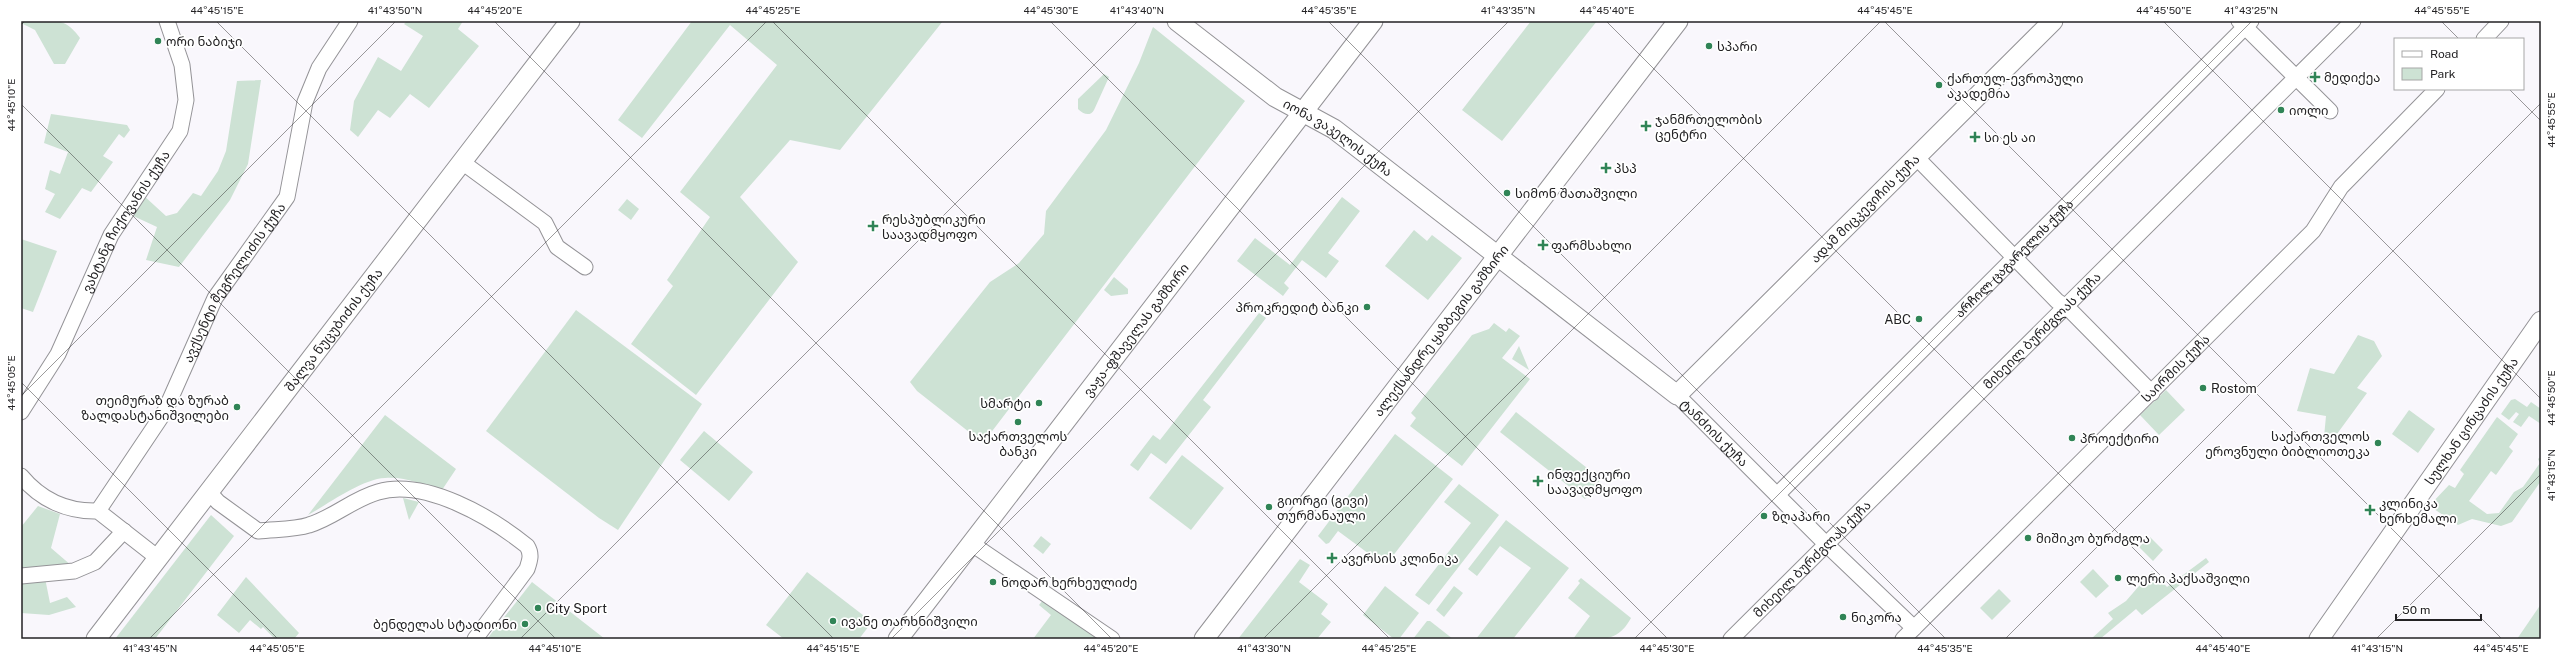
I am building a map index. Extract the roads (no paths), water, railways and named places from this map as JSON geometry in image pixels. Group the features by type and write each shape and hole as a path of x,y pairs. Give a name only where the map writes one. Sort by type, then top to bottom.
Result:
{"main road":[{"name":"შალვა ნუცუბიძის ქუჩა","path":"96,639 570,21"},
{"name":"იონა ვაკელის ქუჩა","path":"1177,21 1276,97 1334,129 1498,255"},
{"name":"ვაჟა-ფშაველას გამზირი","path":"898,639 1373,21"},
{"name":"ალექსანდრე ყაზბეგის გამზირი","path":"1204,639 1678,21"},
{"name":"ადამ მიცკევიჩის ქუჩა","path":"1677,395 2053,21"},
{"name":"ტანძიის ქუჩა","path":"1498,255 1677,395"},
{"name":"სულხან ცინცაძის ქუჩა","path":"2318,639 2541,321"}],"street":[{"name":"ვახტანგ ჩიქოვანის ქუჩა","path":"21,412 58,354 111,234 180,131 186,100 182,65 167,21"},
{"name":"ავქსენტი მეგრელიძის ქუჩა","path":"98,511 165,412 214,298 287,196 305,102 319,68 350,21"},
{"name":"მიხეილ ბურძგლას ქუჩა","path":"1731,639 2064,306 2297,78 2353,21"},
{"path":"2485,38 2501,21"},
{"path":"2245,23 2297,78 2330,110"},
{"name":"არჩილ ცაგარელის ქუჩა","path":"1777,495 2245,23"},
{"name":"საირმის ქუჩა","path":"1903,639 2049,492 2152,393 2313,230 2341,187 2436,90"},
{"path":"1916,157 2013,257 2152,393"},
{"path":"462,162 545,223 557,247 585,267"},
{"name":"ტანძიის ქუჩა","path":"1677,395 1826,544 1914,628"},
{"path":"21,476 46,498 65,508 85,512 98,511 158,558"},
{"path":"209,492 218,502 258,531 309,525 376,492 397,488 413,489 464,506 486,516 527,546 530,552 530,560 527,569 476,639"},
{"path":"21,576 74,571 95,562 124,531"},
{"path":"972,544 1112,639"}],"place":[{"name":"ორი ნაბიჯი","path":"158,41"},
{"name":"სპარი","path":"1709,46"},
{"name":"მედიქეა","path":"2315,77"},
{"name":"ქართულ-ევროპული აკადემია","path":"1939,85"},
{"name":"იოლი","path":"2281,110"},
{"name":"ჯანმრთელობის ცენტრი","path":"1646,126"},
{"name":"სი ეს აი","path":"1975,137"},
{"name":"პსპ","path":"1606,168"},
{"name":"სიმონ შათაშვილი","path":"1507,193"},
{"name":"რესპუბლიკური საავადმყოფო","path":"873,226"},
{"name":"ფარმსახლი","path":"1543,245"},
{"name":"პროკრედიტ ბანკი","path":"1367,307"},
{"name":"ABC","path":"1919,319"},
{"name":"Rostom","path":"2203,388"},
{"name":"სმარტი","path":"1039,403"},
{"name":"თეიმურაზ და ზურაბ ზალდასტანიშვილები","path":"237,407"},
{"name":"საქართველოს ბანკი","path":"1018,422"},
{"name":"პროექტირი","path":"2072,438"},
{"name":"საქართველოს ეროვნული ბიბლიოთეკა","path":"2378,443"},
{"name":"ინფექციური საავადმყოფო","path":"1538,481"},
{"name":"გიორგი (გივი) თურმანაული","path":"1269,507"},
{"name":"კლინიკა ხერხემალი","path":"2370,510"},
{"name":"ზღაპარი","path":"1764,516"},
{"name":"მიშიკო ბურძგლა","path":"2028,538"},
{"name":"ავერსის კლინიკა","path":"1332,558"},
{"name":"ლერი პაქსაშვილი","path":"2118,578"},
{"name":"ნოდარ ხერხეულიძე","path":"993,582"},
{"name":"City Sport","path":"538,608"},
{"name":"ნიკორა","path":"1843,617"},
{"name":"ივანე თარხნიშვილი","path":"833,621"},
{"name":"ბენდელას სტადიონი","path":"525,624"}]}
